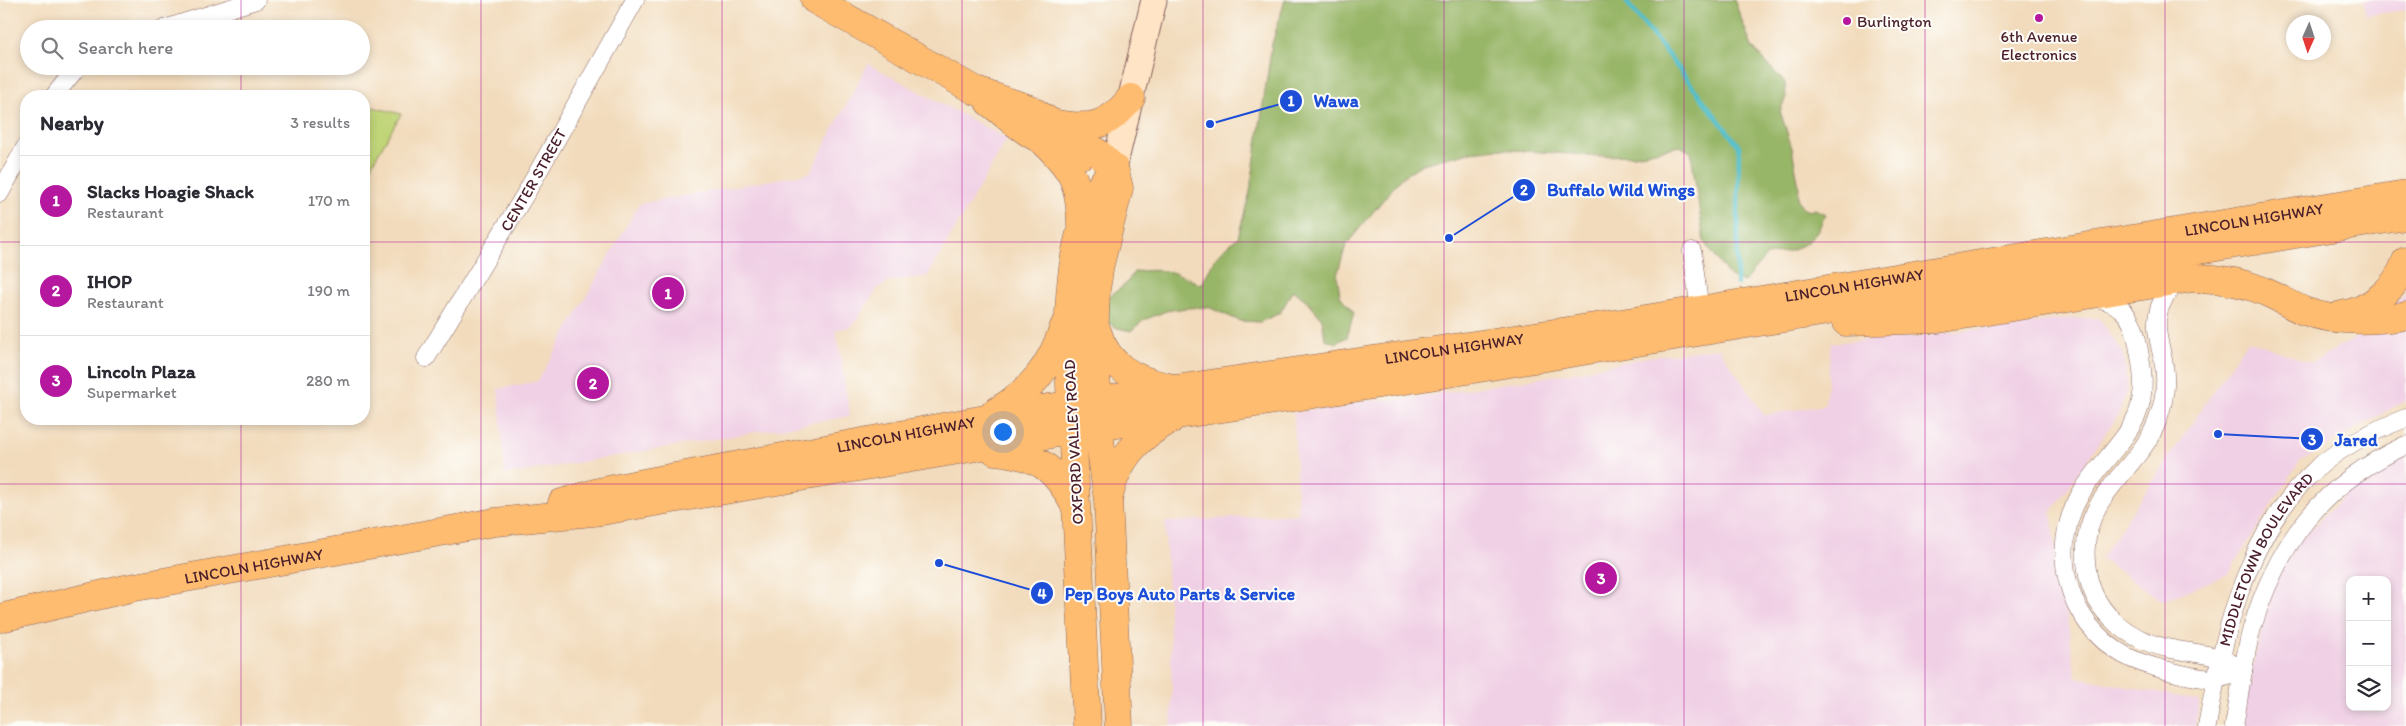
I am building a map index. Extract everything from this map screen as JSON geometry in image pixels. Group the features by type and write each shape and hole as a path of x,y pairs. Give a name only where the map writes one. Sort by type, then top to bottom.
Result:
{"main road":[{"path":"815,0 976,91 1030,109 1049,132 1074,179 1078,192 1081,232"},
{"path":"1049,132 1074,139 1098,153 1114,168 1154,0"},
{"path":"1049,132 1098,124 1120,112 1131,98"},
{"name":"OXFORD VALLEY ROAD","path":"1114,168 1100,184 1081,232 1073,268 1081,314 1094,343 1099,427 1108,500 1119,726"},
{"name":"OXFORD VALLEY ROAD","path":"1087,726 1071,404 1081,314 1100,264 1119,188 1114,168"},
{"name":"LINCOLN HIGHWAY","path":"0,618 130,588 508,520 602,511 968,448 1181,415 2406,194"},
{"name":"LINCOLN HIGHWAY","path":"508,520 599,492 986,418 1071,404 1700,311 1742,314 2406,216"},
{"path":"2325,315 2348,314 2372,304 2392,286 2406,261"},
{"path":"1742,314 1938,319 2176,281 2206,278 2236,282 2271,294 2303,311 2358,320 2406,316"},
{"path":"986,418 1023,394 1038,379 1057,346 1081,314 1109,359 1136,378 1177,388"},
{"path":"1108,500 1112,480 1130,450 1156,428 1181,415"},
{"path":"968,448 1013,452 1041,463 1054,473 1065,486 1076,509"}],"street":[{"path":"193,20 256,0"},
{"name":"CENTER STREET","path":"426,358 526,193 635,0"},
{"path":"59,90 71,75"},
{"path":"0,193 20,157"},
{"path":"1692,251 1700,311"},
{"path":"2176,281 2167,293 2158,312 2157,333 2164,367 2162,406 2156,424 2147,441 2110,488 2091,521 2087,534 2086,565 2094,593 2100,604 2108,616 2128,633 2153,645 2221,658 2243,670"},
{"path":"2088,295 2114,303 2130,316 2143,369 2144,386 2137,415 2092,476 2071,513 2064,551 2068,584 2074,602 2092,629 2116,650 2146,665 2216,679 2243,670"},
{"name":"MIDDLETOWN BOULEVARD","path":"2207,726 2216,679 2231,619 2245,578 2258,549 2285,503 2307,478 2340,451 2375,430 2406,418"},
{"name":"MIDDLETOWN BOULEVARD","path":"2234,726 2252,630 2270,577 2292,536 2306,519 2348,478 2385,454 2406,445"}],"shaded area":[{"path":"2363,0 2406,0 2406,10 2365,15"},
{"path":"868,64 1007,139 928,276 891,281 878,288 853,326 836,330 850,416 505,475 498,389 538,381 639,204 810,173"},
{"path":"2406,293 2406,400 2300,461 2228,574 2162,601 2101,558 2248,340 2311,363 2368,331"},
{"path":"2099,318 2122,351 2128,386 2119,414 2051,513 2076,677 2200,701 2195,726 1171,726 1172,684 1165,522 1298,514 1294,413 1359,401 1405,399 1576,372 1648,357 1719,348 1764,415 1825,405 1831,343 1922,336 2065,319"},
{"path":"2406,456 2406,726 2241,726 2255,655 2276,577 2300,540 2342,498 2385,464"}],"green space":[{"path":"1285,0 1734,0 1752,47 1785,83 1786,97 1780,111 1792,148 1799,187 1798,201 1804,209 1809,211 1815,209 1825,214 1821,224 1816,233 1804,245 1787,252 1767,255 1744,282 1730,277 1704,242 1691,152 1680,146 1635,155 1599,156 1498,149 1470,152 1422,164 1401,178 1346,245 1337,275 1340,296 1354,313 1347,337 1336,343 1325,339 1322,319 1307,301 1293,290 1280,313 1260,322 1240,321 1208,307 1166,311 1144,320 1131,331 1117,328 1106,322 1107,298 1126,284 1134,272 1153,270 1169,272 1184,276 1201,285 1217,256 1238,237 1250,192 1272,44"},
{"path":"370,106 401,114 370,168"}],"waterway":[{"path":"1625,0 1739,146 1737,284"}],"place":[{"name":"6th Avenue Electronics","path":"2039,18"},
{"name":"Burlington","path":"1847,21"},
{"name":"Wawa","path":"1210,124"},
{"name":"Buffalo Wild Wings","path":"1449,238"},
{"name":"Slacks Hoagie Shack","path":"668,293"},
{"name":"IHOP","path":"593,383"},
{"name":"Jared","path":"2218,434"},
{"name":"Pep Boys Auto Parts & Service","path":"939,563"},
{"name":"Lincoln Plaza","path":"1601,578"}]}
